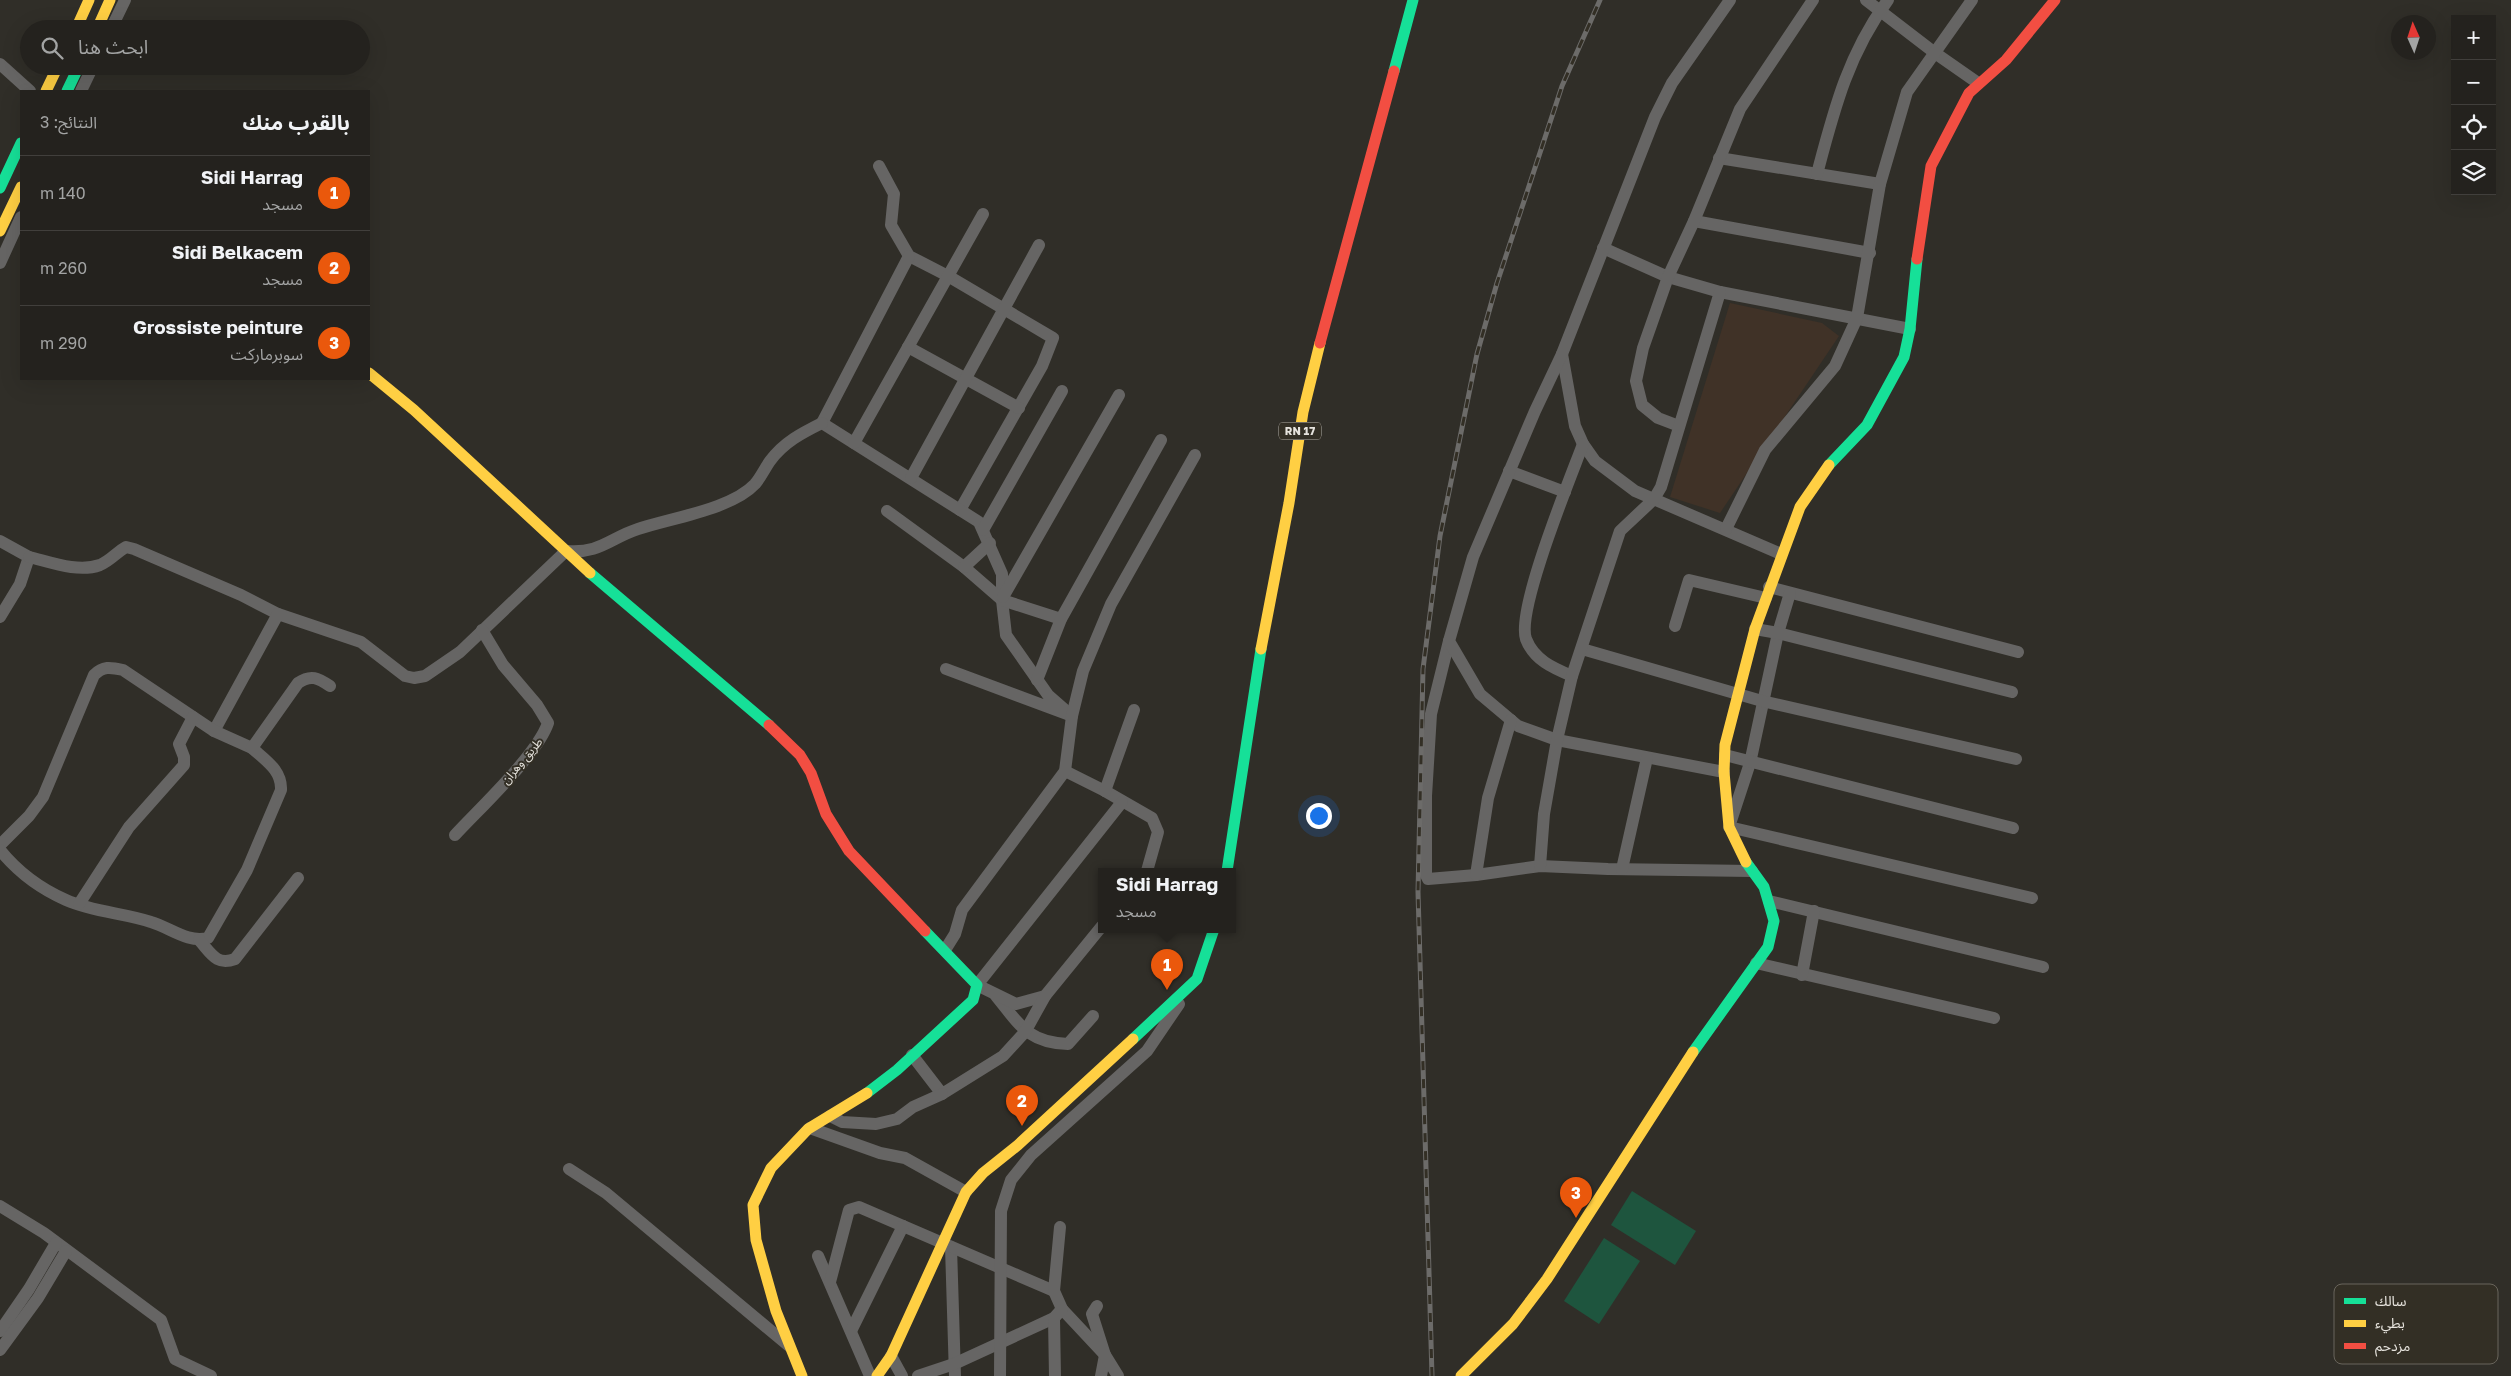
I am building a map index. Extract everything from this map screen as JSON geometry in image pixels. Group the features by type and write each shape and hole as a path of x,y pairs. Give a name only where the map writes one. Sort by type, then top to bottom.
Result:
{"main road":[{"path":"80,20 89,0"},
{"path":"101,20 110,0"},
{"name":"RN 17","path":"1227,868 1264,628 1289,503 1303,412 1326,317 1413,0"},
{"path":"1461,1376 1513,1324 1547,1280 1711,1025 1768,947 1774,920 1764,887 1752,871 1729,827 1724,772 1724,755 1755,629 1800,506 1824,470 1866,425 1904,357 1910,329 1918,250 1931,166 1968,93 2006,60 2055,0"},
{"path":"46,90 54,75"},
{"path":"67,90 75,75"},
{"path":"0,188 20,145"},
{"path":"0,231 20,189"},
{"path":"370,374 414,410 566,551 787,741 804,761 826,814 849,850 912,919 978,984 973,1000 912,1055 855,1102 810,1128 771,1168 753,1205 756,1240 776,1311 802,1376"},
{"path":"878,1376 946,1245 966,1192 983,1174 1018,1145 1197,979 1213,933"}],"street":[{"path":"115,20 125,0"},
{"path":"1730,0 1668,92 1655,117 1562,354 1509,471 1473,557 1431,714 1426,796 1426,875 1432,880 1540,866 1752,871"},
{"path":"1679,426 1658,418 1642,405 1636,381 1643,348 1668,277 1694,221 1740,109 1812,0"},
{"path":"1866,0 1978,83"},
{"path":"1818,174 1836,99 1849,68 1888,0"},
{"path":"1726,529 1765,450 1835,366 1857,318 1870,253 1880,184 1907,92 1972,0"},
{"path":"0,64 29,90"},
{"path":"81,90 89,75"},
{"path":"1719,158 1880,184"},
{"path":"879,166 894,194 891,225 909,256 948,276 1053,338 1042,366 960,510"},
{"path":"854,443 983,214"},
{"path":"0,263 20,219"},
{"path":"1694,221 1870,253"},
{"path":"911,478 1039,245"},
{"path":"1603,248 1668,277 1720,292 1910,329"},
{"path":"0,541 29,557 69,566 86,567 100,565 126,547 134,549 241,595 278,614 361,642 405,676 414,678 425,676 460,652 566,551 581,552 608,545 636,530 695,513 733,499 755,484 771,460 793,437 822,423 909,256"},
{"path":"1540,866 1541,838 1557,740 1572,676 1620,531 1654,499 1661,487 1720,292"},
{"path":"908,347 1019,408"},
{"path":"1562,354 1575,426 1583,444 1595,461 1635,490 1781,554"},
{"path":"983,530 1062,391"},
{"path":"1002,600 1120,395"},
{"path":"822,423 979,522 990,543 1002,574 1002,600 1006,635 1048,695 1072,716"},
{"path":"1037,680 1061,619 1161,440"},
{"path":"1572,676 1536,658 1525,638 1528,601 1583,444"},
{"path":"945,950 955,934 962,910 1065,771 1072,716 1083,671 1111,604 1195,455"},
{"path":"1509,471 1566,492"},
{"path":"887,511 964,567 1002,600 1061,619"},
{"path":"964,567 990,543"},
{"path":"0,617 20,584 29,557"},
{"path":"1675,626 1688,580 1768,593 1790,593 2018,652"},
{"path":"1790,593 1778,633 1750,763 1729,827 2032,898"},
{"path":"214,731 278,614"},
{"path":"1755,629 1778,633 2012,692"},
{"name":"طريق وهران","path":"455,835 507,780 544,735 548,723 537,705 503,665 482,630"},
{"path":"1449,641 1480,694 1518,726 1557,740 1724,772"},
{"path":"1582,649 1762,701 2016,760"},
{"path":"0,845 29,816 43,797 94,675 101,668 122,670 214,731 252,748 277,771 281,782 280,790 247,870 208,938 192,940 163,926 142,919 67,900 32,880 10,863 0,850"},
{"path":"946,669 1072,716"},
{"path":"252,748 298,683 306,677 316,677 330,686"},
{"path":"1105,790 1134,710"},
{"path":"80,904 129,827 184,764 184,756 179,744 193,717"},
{"path":"1476,875 1488,798 1511,720"},
{"path":"1724,755 2013,828"},
{"path":"1622,869 1647,758"},
{"path":"1065,771 1105,790 1122,802 1152,818 1158,832 1148,868"},
{"path":"1045,996 1016,1004 978,984 1122,802"},
{"path":"199,940 218,961 225,963 235,960 298,878"},
{"path":"1769,901 2043,967"},
{"path":"1802,975 1814,911"},
{"path":"830,1116 842,1122 876,1124 896,1119 913,1107 942,1094 1003,1056 1025,1032 1045,996 1098,931"},
{"path":"1756,962 1802,975 1994,1018"},
{"path":"1000,1376 1000,1211 1011,1180 1016,1171 1030,1156 1147,1051 1197,979"},
{"path":"993,992 1025,1032 1049,1044 1068,1044 1093,1016"},
{"path":"912,1055 942,1094"},
{"path":"810,1128 880,1153 905,1158 966,1192"},
{"path":"569,1169 606,1193 789,1346"},
{"path":"0,1206 61,1247 160,1320 175,1359 211,1376"},
{"path":"830,1282 849,1210 859,1207 1000,1266 1054,1291"},
{"path":"851,1331 903,1226"},
{"path":"1055,1376 1058,1314 1054,1291 1060,1227"},
{"path":"946,1245 955,1370"},
{"path":"0,1331 61,1247"},
{"path":"0,1350 38,1298 61,1247"},
{"path":"818,1256 870,1376"},
{"path":"1097,1306 1092,1314 1105,1355 1118,1376"},
{"path":"918,1376 955,1370 1000,1342 1058,1314"},
{"path":"1058,1314 1105,1355"},
{"path":"1101,1376 1105,1355"},
{"path":"890,1356 902,1376"}],"shaded area":[{"path":"1730,303 1822,323 1839,336 1720,513 1670,497"}],"green space":[{"path":"1632,1191 1696,1231 1675,1265 1611,1225"},
{"path":"1604,1238 1640,1261 1599,1324 1564,1301"}],"railway":[{"path":"1432,1376 1418,892 1423,669 1440,536 1477,354 1497,283 1562,86 1600,0"}],"traffic: fast":[{"path":"1394,71 1413,0"},
{"path":"67,90 75,75"},
{"path":"0,188 20,145"},
{"path":"1829,465 1867,425 1904,357 1910,329 1917,259"},
{"path":"590,573 769,725"},
{"path":"1227,868 1261,649"},
{"path":"1693,1052 1768,947 1774,921 1764,887 1746,862"},
{"path":"867,1093 897,1070 973,1000 977,985 925,931"},
{"path":"1133,1039 1197,979 1213,933"}],"traffic: slow":[{"path":"80,20 89,0"},
{"path":"101,20 110,0"},
{"path":"46,90 54,75"},
{"path":"0,231 20,189"},
{"path":"1261,649 1289,503 1303,412 1320,343"},
{"path":"370,374 414,410 590,573"},
{"path":"1746,862 1729,827 1724,772 1725,745 1755,629 1800,507 1829,465"},
{"path":"877,1376 891,1356 966,1192 983,1173 1018,1145 1133,1039"},
{"path":"1461,1376 1513,1324 1547,1279 1693,1052"},
{"path":"802,1376 776,1311 756,1240 753,1205 771,1168 808,1129 867,1093"}],"traffic: jam":[{"path":"1917,259 1931,166 1969,93 2006,60 2055,0"},
{"path":"1320,343 1394,71"},
{"path":"769,725 800,755 811,773 826,814 849,851 925,931"}],"place":[{"name":"Sidi Harrag","path":"1167,990"},
{"name":"Sidi Belkacem","path":"1022,1126"},
{"name":"Grossiste peinture","path":"1576,1218"}]}
